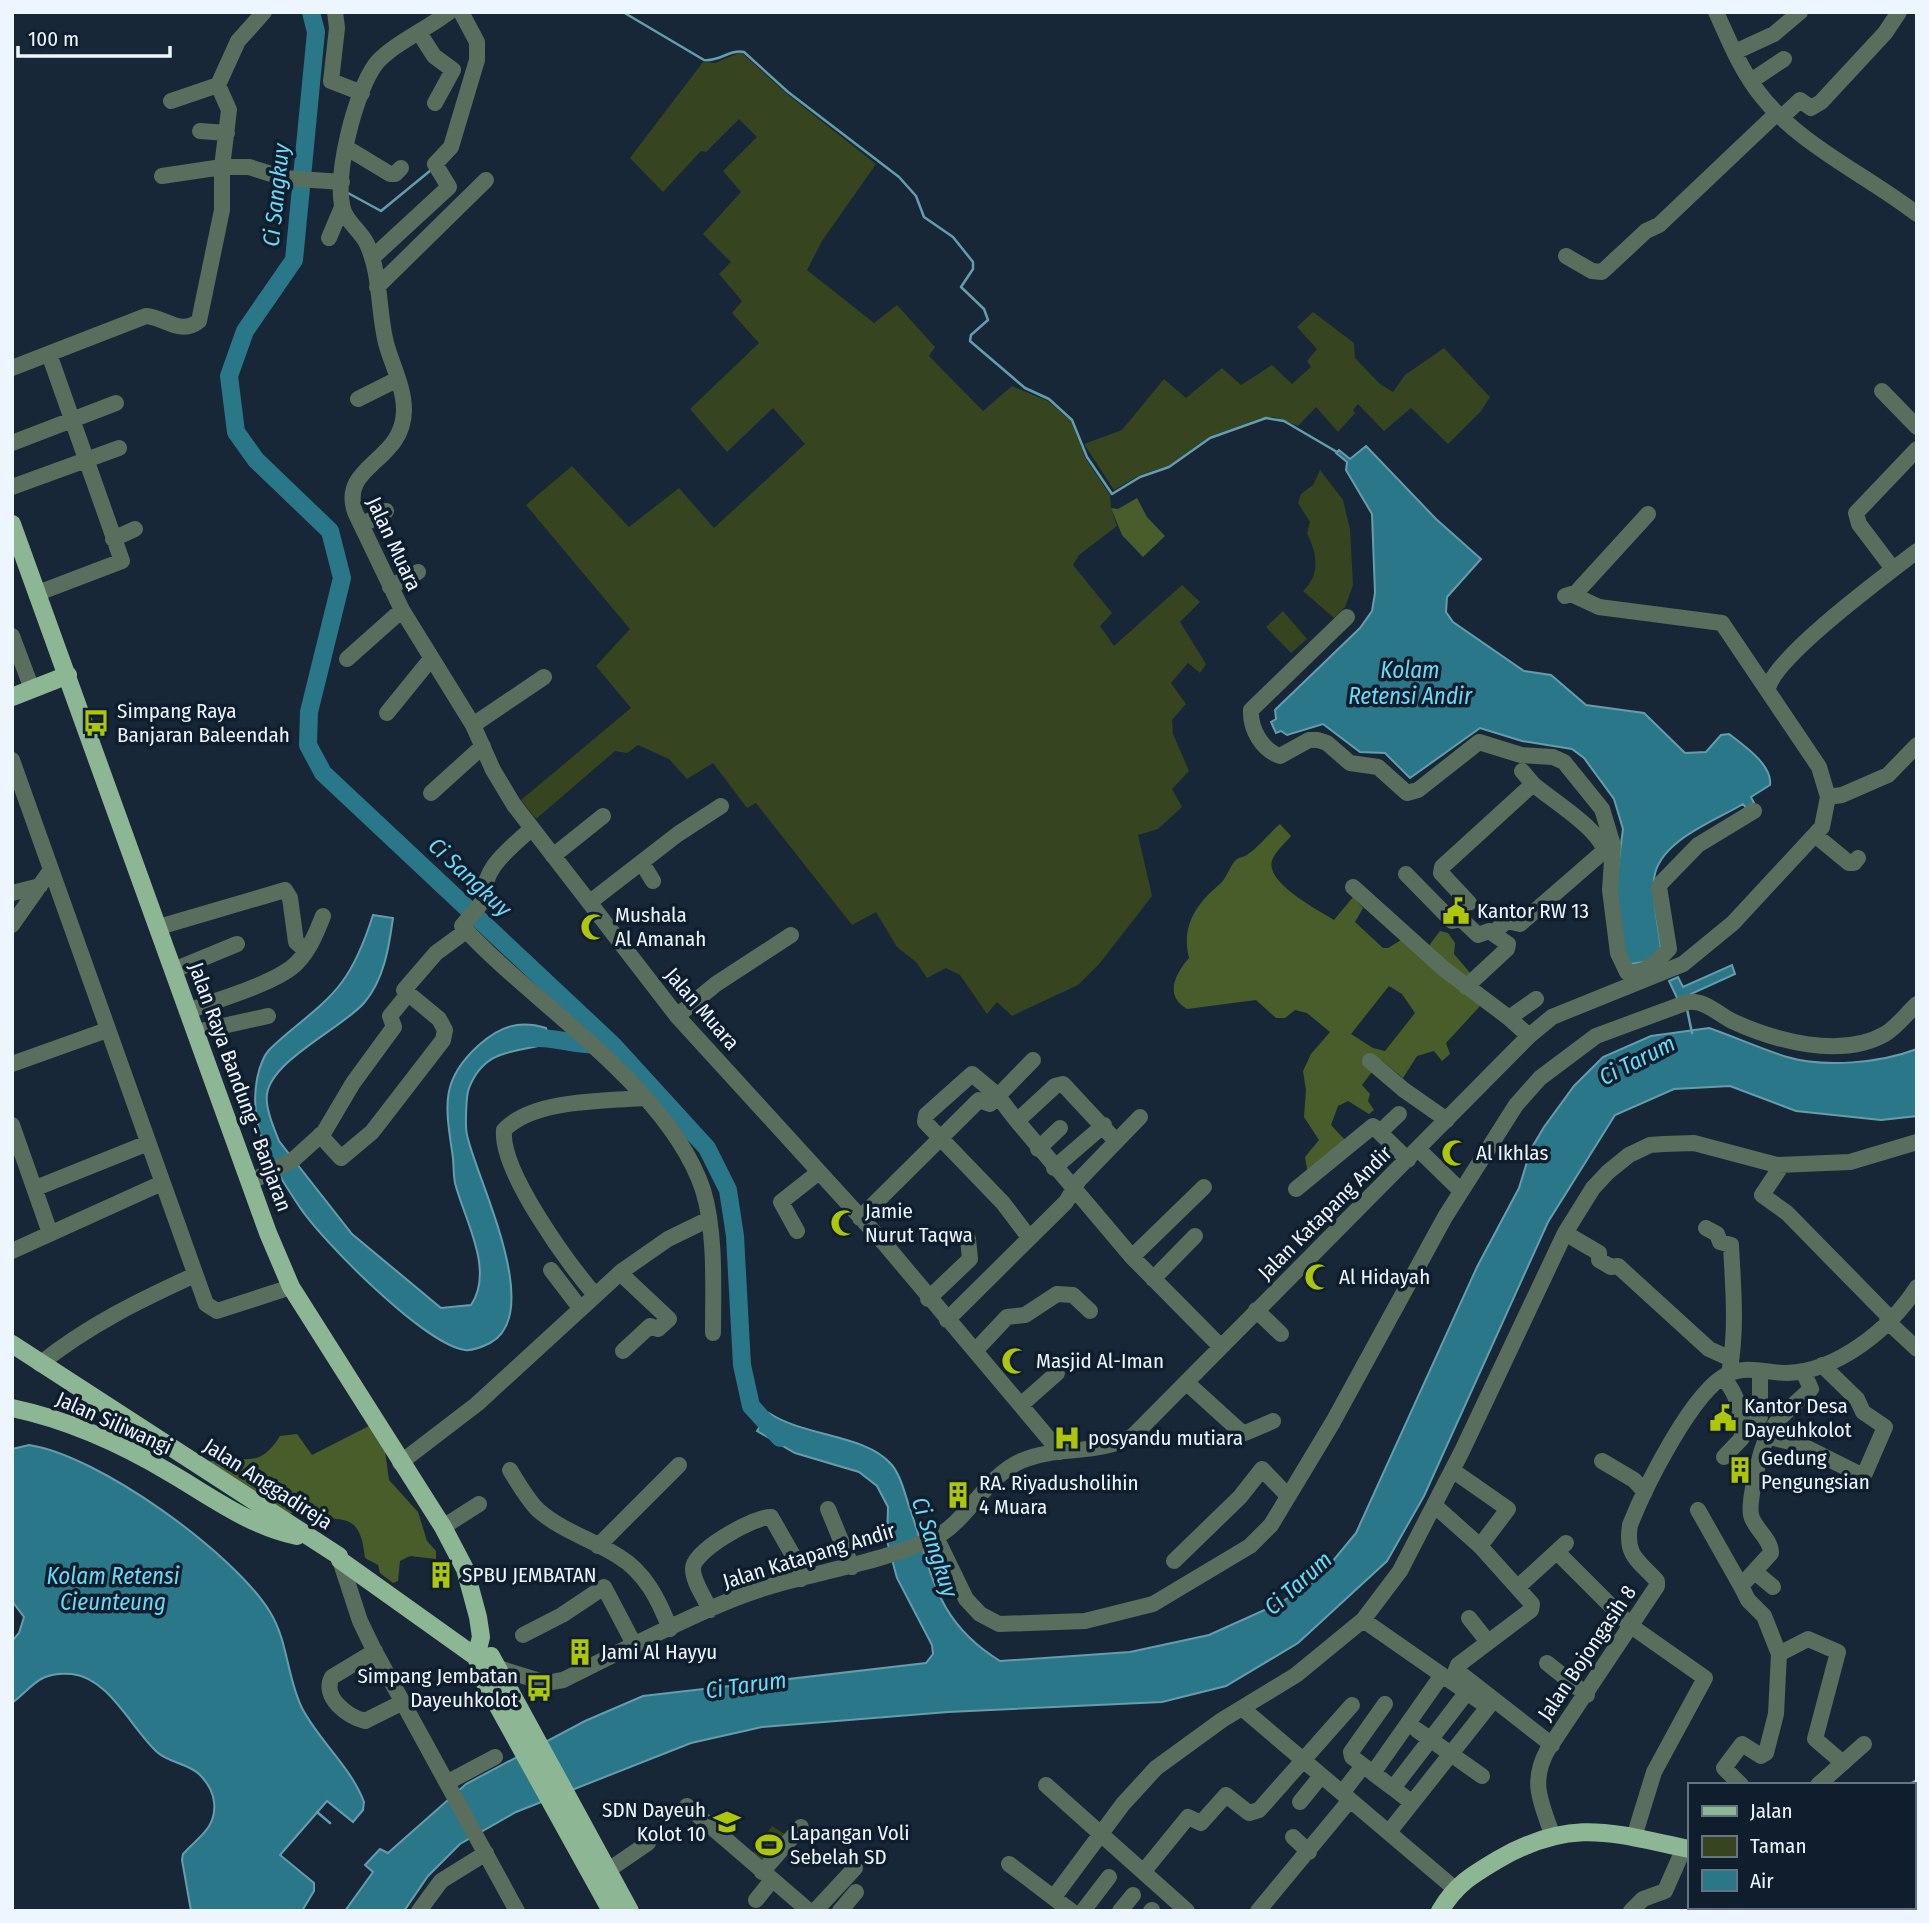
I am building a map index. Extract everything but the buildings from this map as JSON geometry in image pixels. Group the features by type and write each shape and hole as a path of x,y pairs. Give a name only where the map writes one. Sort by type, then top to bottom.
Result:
{"main road":[{"name":"Jalan Raya Bandung - Banjaran","path":"12,524 250,1182 291,1287 443,1527 469,1580 481,1637 528,1747"},
{"path":"12,697 68,675"},
{"name":"Jalan Anggadireja","path":"12,1344 339,1556 340,1560 476,1657 495,1667"},
{"name":"Jalan Siliwangi","path":"12,1408 80,1428 123,1447 255,1524 308,1538"},
{"name":"Jalan Raya Bandung - Banjaran","path":"476,1657 481,1637"},
{"path":"476,1657 485,1683 528,1747 582,1844 611,1911"},
{"path":"1440,1911 1454,1888 1496,1861 1552,1834 1592,1831 1687,1849"},
{"path":"582,1844 607,1871 630,1911"}],"street":[{"path":"171,101 218,85 238,41 264,12"},
{"path":"335,12 337,28 331,81 362,93"},
{"path":"358,399 398,379 387,345 372,258 366,241 356,231 342,206 338,181 362,93 377,63 449,12"},
{"path":"372,258 449,187 435,164 451,147 477,60 477,42 461,12"},
{"path":"1735,52 1774,34 1800,12"},
{"path":"1566,256 1592,271 1602,272 1646,231 1659,225 1777,115 1800,100 1811,108 1821,102 1885,33 1899,12"},
{"path":"1720,14 1735,52 1751,81 1777,115 1917,214"},
{"path":"420,34 434,55 453,70 435,103"},
{"path":"1751,81 1784,59"},
{"path":"12,368 146,316 175,327 197,323 222,210 222,167 229,110 218,85"},
{"path":"200,131 227,133"},
{"path":"347,148 390,174 395,174 401,168"},
{"path":"162,176 222,167 249,167 284,178 338,181"},
{"path":"377,287 486,180"},
{"path":"329,238 342,206"},
{"path":"38,593 121,563 49,354"},
{"name":"Jalan Muara","path":"398,379 404,407 399,439 353,486 350,498 401,610 473,725 509,797 677,1016 860,1218 1060,1452"},
{"path":"1882,391 1917,427"},
{"path":"12,443 116,403"},
{"path":"12,487 120,448"},
{"path":"1768,688 1774,675 1825,624 1908,562 1855,518 1856,513 1917,449"},
{"path":"362,525 386,511"},
{"path":"1648,514 1570,595 1599,607 1722,623 1810,751 1828,797 1842,795 1888,775 1917,745"},
{"path":"113,539 135,529"},
{"path":"390,587 418,572"},
{"path":"347,659 401,610"},
{"path":"1347,617 1251,710 1251,718 1262,744 1270,752 1280,756 1309,740 1327,743 1350,763 1378,767 1408,793 1418,790 1479,742 1521,755 1553,757 1564,762 1602,809 1614,845 1610,890 1618,953 1627,972 1636,973 1654,966 1669,949 1659,887 1662,882 1698,845 1754,811"},
{"path":"12,636 32,689"},
{"path":"387,713 430,660"},
{"path":"473,725 544,677"},
{"path":"431,793 483,746"},
{"path":"12,760 206,1304 217,1311 291,1287"},
{"path":"1406,874 1453,922 1463,920 1478,935 1494,933 1506,921 1520,924 1604,851 1602,845 1579,821 1527,778 1442,867 1441,873 1469,903"},
{"name":"Jalan Katapang Andir","path":"495,1667 523,1677 555,1682 730,1600 801,1578 852,1567 932,1538 1003,1472 1021,1461 1122,1442 1144,1427 1256,1310 1414,1155 1529,1036 1552,1017 1683,964 1732,923 1822,827 1828,797"},
{"path":"590,902 678,834 722,806"},
{"path":"552,856 603,816"},
{"path":"320,1135 341,1158 372,1132 443,1040 446,1032 443,1024 408,994 405,988 436,953 465,927 484,900 483,883 489,873 532,828"},
{"path":"1815,835 1849,863 1854,863 1858,858"},
{"path":"642,863 653,881"},
{"path":"12,925 50,871"},
{"path":"12,893 40,886"},
{"path":"1353,887 1466,987 1529,1036"},
{"path":"159,927 285,890 290,898 296,942 306,951"},
{"path":"189,1011 290,969 306,951 323,916"},
{"path":"465,927 645,1098 689,1156 704,1193 713,1333"},
{"path":"1466,987 1507,948 1507,944 1494,933"},
{"path":"677,1016 716,984 791,936"},
{"path":"174,970 237,944"},
{"path":"250,1182 293,1160 320,1135 394,1027 390,1016 408,994"},
{"path":"1509,1018 1536,999"},
{"path":"932,1538 966,1599 999,1624 1085,1621 1153,1604 1181,1590 1261,1537 1360,1377 1460,1190 1516,1105 1540,1078 1595,1036 1694,1001 1731,1021 1789,1042 1848,1044 1884,1035 1917,1004"},
{"path":"196,1032 268,1016"},
{"path":"12,1064 107,1030"},
{"path":"860,1218 979,1100 990,1104 1033,1060"},
{"path":"1370,1060 1404,1090 1447,1120"},
{"path":"1028,1236 1003,1203 925,1122 924,1117 973,1074 997,1095 1038,1149 1132,1258 1221,1347"},
{"path":"1017,1121 1058,1084 1066,1087 1116,1141"},
{"path":"595,1295 567,1263 513,1170 504,1139 505,1130 520,1118 562,1105 645,1098"},
{"path":"1381,1131 1399,1114"},
{"path":"947,1320 1028,1236 1066,1202 1079,1180 1140,1117"},
{"path":"1054,1168 1104,1125"},
{"path":"1296,1189 1368,1128 1375,1127 1460,1190"},
{"path":"1038,1149 1060,1128"},
{"path":"14,1134 36,1188 50,1233"},
{"path":"1054,1898 1156,1768 1222,1720 1296,1675 1363,1620 1400,1571 1452,1470 1565,1233 1593,1188 1608,1172 1629,1155 1650,1145 1694,1143 1749,1159 1782,1165 1850,1162 1917,1142"},
{"path":"36,1188 148,1143"},
{"path":"1782,1165 1762,1195 1787,1213 1917,1349"},
{"path":"797,1231 780,1202 819,1172"},
{"path":"12,1251 162,1183"},
{"path":"1132,1258 1204,1187"},
{"path":"400,1463 477,1404 620,1273 660,1244 707,1220"},
{"path":"1706,1228 1717,1234 1720,1242 1731,1245 1730,1270 1735,1316 1727,1370"},
{"path":"1565,1233 1599,1252 1599,1260 1609,1266 1618,1266 1709,1349 1727,1370 1737,1396 1742,1431"},
{"path":"1153,1279 1195,1236"},
{"path":"928,1299 970,1259 968,1239"},
{"path":"551,1270 580,1308"},
{"path":"620,1273 668,1317 663,1334 650,1326 623,1351"},
{"path":"40,1364 106,1319 195,1275"},
{"path":"1727,1370 1803,1371 1822,1366 1861,1345 1917,1287"},
{"path":"975,1351 1007,1317 1024,1315 1057,1294 1073,1295 1090,1311"},
{"path":"1256,1310 1281,1334"},
{"path":"1742,1431 1763,1442 1799,1444 1861,1475 1865,1473 1885,1427 1863,1412 1857,1399 1822,1366"},
{"name":"Jalan Bojongasih 8","path":"1552,1834 1538,1790 1537,1772 1657,1585 1633,1557 1628,1543 1630,1525 1645,1492 1691,1411 1727,1370"},
{"path":"1724,1457 1742,1431 1760,1417 1760,1371"},
{"path":"1741,1586 1755,1573 1771,1549 1751,1517 1751,1496 1763,1442 1775,1421 1811,1389 1803,1371"},
{"path":"1021,1404 1057,1373"},
{"path":"1187,1383 1242,1433 1273,1421"},
{"path":"1602,1461 1634,1480 1645,1492"},
{"path":"598,1546 680,1465"},
{"path":"1174,1561 1240,1497 1262,1469 1288,1496"},
{"path":"510,1470 537,1509 565,1529 619,1556 648,1584 670,1629"},
{"path":"1452,1470 1508,1509 1480,1546"},
{"path":"443,1527 479,1504"},
{"path":"1434,1505 1480,1546 1518,1587 1532,1607 1458,1665 1456,1670 1552,1745"},
{"path":"828,1508 852,1567"},
{"path":"1698,1510 1748,1600 1764,1616 1779,1654 1776,1714 1766,1753 1761,1756 1742,1744 1724,1768 1739,1783"},
{"path":"710,1610 693,1571 694,1563 718,1541 767,1517 771,1517 779,1529 801,1578"},
{"path":"1518,1587 1562,1548 1631,1626 1705,1678 1654,1772 1634,1837"},
{"path":"340,1560 360,1621 375,1651 517,1911"},
{"path":"1755,1573 1773,1587"},
{"path":"523,1635 567,1612 604,1587 635,1646"},
{"path":"1469,1618 1488,1642"},
{"path":"1363,1620 1488,1707 1389,1832"},
{"path":"1779,1654 1808,1639 1838,1652 1815,1739 1843,1763"},
{"path":"375,1651 332,1677 328,1687 332,1696 340,1707 365,1721 402,1702"},
{"path":"1547,1663 1587,1695"},
{"path":"1258,1911 1309,1852 1346,1797 1442,1675"},
{"path":"1393,1788 1424,1734 1467,1692"},
{"path":"1385,1704 1351,1752 1352,1758 1411,1802"},
{"path":"1144,1871 1188,1817 1201,1823 1226,1795 1249,1813 1259,1810 1352,1705"},
{"path":"1242,1709 1454,1888"},
{"path":"1424,1734 1482,1776"},
{"path":"1820,1783 1864,1744"},
{"path":"450,1786 495,1757"},
{"path":"1300,1802 1321,1776"},
{"path":"1046,1785 1187,1911"},
{"path":"687,1806 808,1910 855,1868"},
{"path":"756,1900 767,1876 801,1827"},
{"path":"1293,1838 1309,1852"},
{"path":"607,1871 648,1843"},
{"path":"419,1911 441,1881 484,1849"},
{"path":"1631,1911 1643,1899 1665,1891 1687,1849"},
{"path":"1009,1864 1071,1911"},
{"path":"1083,1911 1109,1877"},
{"path":"840,1911 856,1892"},
{"path":"1120,1911 1133,1895"}],"green space":[{"path":"741,52 787,94 876,164 822,241 807,270 874,323 897,305 935,347 929,356 983,411 1012,386 1048,401 1071,421 1086,459 1110,495 1117,526 1079,555 1073,565 1112,613 1100,626 1114,646 1182,585 1200,602 1180,622 1206,664 1200,673 1188,663 1171,683 1186,704 1172,720 1173,734 1189,771 1172,789 1182,807 1158,829 1138,835 1152,896 1100,963 1078,985 1012,1016 997,1002 987,1014 960,975 946,968 927,978 916,962 897,947 876,912 852,925 756,803 747,808 713,763 687,779 669,759 638,745 627,753 615,751 536,819 521,800 631,708 596,666 630,629 526,505 572,466 629,527 679,488 714,528 805,444 773,408 727,452 690,409 759,343 732,313 742,301 719,274 731,262 703,234 741,192 723,171 757,137 739,119 706,152 701,151 663,192 630,158 703,62 715,63"},
{"path":"1313,312 1354,343 1355,358 1380,384 1393,392 1405,375 1444,348 1490,397 1481,411 1448,444 1411,408 1384,431 1358,404 1353,410 1355,413 1338,432 1316,407 1298,426 1274,417 1261,418 1209,437 1168,466 1140,475 1114,490 1084,444 1122,430 1164,379 1186,398 1222,368 1241,385 1272,365 1292,384 1311,367 1307,361 1317,349 1297,327"},
{"path":"1320,470 1343,500 1350,529 1353,585 1345,607 1334,618 1303,591 1313,578 1316,564 1307,533 1310,522 1298,503 1301,494 1313,485"},
{"path":"1137,498 1147,517 1165,536 1143,557 1122,535 1111,508 1118,509"},
{"path":"1283,611 1307,639 1291,653 1266,627"},
{"path":"1280,824 1291,836 1273,858 1275,876 1283,885 1334,920 1353,897 1363,908 1355,922 1383,948 1401,940 1422,955 1440,931 1448,933 1455,943 1454,954 1471,974 1481,1005 1446,1043 1450,1054 1442,1061 1434,1051 1417,1056 1403,1078 1381,1060 1362,1085 1370,1094 1368,1101 1374,1110 1369,1114 1348,1101 1338,1106 1331,1125 1345,1140 1314,1168 1307,1169 1305,1157 1319,1140 1304,1117 1306,1090 1303,1071 1311,1054 1330,1032 1307,1013 1295,1010 1285,1018 1276,1018 1256,1000 1187,1009 1180,1004 1174,991 1176,978 1189,958 1187,936 1192,916 1222,882 1235,861 1252,851","holes":["1389,986 1402,994 1415,1013 1385,1051 1373,1048 1351,1034"]},
{"path":"369,1426 385,1451 389,1480 418,1512 427,1541 436,1551 436,1559 410,1556 400,1561 398,1581 393,1583 380,1573 378,1565 365,1558 362,1540 351,1523 316,1514 306,1507 284,1516 208,1462 256,1458 264,1455 280,1436 297,1434 312,1455"},
{"name":"Lapangan Voli Sebelah SD","path":"772,1826 786,1835 765,1864 752,1854"}],"water":[{"name":"Kolam Retensi Andir","path":"1366,446 1436,519 1481,559 1447,597 1446,612 1453,622 1524,671 1551,675 1586,705 1644,713 1685,753 1706,752 1721,735 1729,734 1756,756 1767,770 1770,785 1751,797 1754,803 1746,808 1743,804 1689,834 1666,854 1658,866 1654,879 1654,896 1661,950 1650,961 1631,964 1624,953 1615,889 1623,829 1614,799 1584,758 1572,749 1522,741 1480,728 1410,778 1385,753 1360,752 1323,724 1287,735 1281,731 1276,733 1271,722 1276,719 1275,710 1360,628 1372,611 1375,593 1372,514 1346,470 1347,462 1336,453 1339,450 1350,459"},
{"path":"373,915 393,918 381,974 371,994 354,1013 281,1069 267,1094 269,1112 279,1141 352,1234 441,1308 471,1305 478,1291 479,1261 455,1183 447,1106 452,1081 467,1057 502,1029 518,1025 546,1028 551,1043 493,1058 476,1075 468,1092 467,1135 503,1244 510,1275 511,1304 505,1327 490,1343 474,1349 465,1350 447,1344 425,1330 375,1289 351,1265 299,1206 271,1161 259,1131 255,1097 264,1056 342,982 357,958"},
{"path":"1732,965 1735,974 1678,1000 1669,981 1678,977 1683,987"},
{"name":"Ci Tarum","path":"1709,1028 1787,1057 1818,1062 1870,1061 1917,1049 1917,1116 1881,1120 1796,1111 1730,1086 1674,1089 1615,1115 1548,1222 1424,1496 1387,1561 1298,1643 1226,1686 1162,1702 948,1712 762,1727 691,1743 516,1812 460,1844 428,1876 404,1911 345,1911 373,1872 365,1865 380,1849 388,1853 466,1784 585,1721 643,1696 926,1663 933,1654 932,1645 897,1578 887,1541 888,1507 877,1486 859,1472 795,1453 757,1431 769,1413 800,1427 866,1447 891,1464 900,1479 939,1595 962,1630 978,1646 1000,1661 1130,1652 1209,1635 1278,1604 1318,1579 1356,1533 1477,1267 1519,1188 1531,1149 1544,1127 1574,1086 1603,1057 1651,1036"},
{"name":"Kolam Retensi Cieunteung","path":"29,1445 58,1453 91,1467 162,1510 227,1562 270,1612 280,1635 302,1708 351,1777 364,1802 363,1810 353,1822 327,1801 280,1855 314,1883 314,1891 302,1911 191,1911 182,1860 183,1854 213,1819 214,1802 211,1790 194,1770 157,1752 97,1684 72,1674 52,1675 38,1681 12,1703 12,1641 19,1633 24,1617 12,1601 12,1449"}],"waterway":[{"name":"Ci Sangkuy","path":"311,12 316,32 294,260 245,331 229,376 236,432 256,460 330,531 342,578 309,712 308,745 323,773 613,1045 707,1148 728,1190 735,1236 742,1365 751,1406 780,1438"},
{"path":"623,12 704,60 744,52 788,92 899,177 916,196 924,217 953,237 973,262 973,269 961,287 984,309 988,320 971,335 970,341 1025,388 1049,399 1072,420 1087,457 1112,494 1140,477 1169,467 1210,438 1266,418 1284,421 1337,452"},
{"path":"348,193 381,211 431,170"},
{"path":"1687,1009 1692,1033"},
{"path":"527,1038 603,1045"},
{"path":"317,1812 330,1823"}],"place":[{"name":"Simpang Raya Banjaran Baleendah","path":"96,723"},
{"name":"Kantor RW 13","path":"1456,911"},
{"name":"Mushala Al Amanah","path":"594,927"},
{"name":"Al Ikhlas","path":"1455,1153"},
{"name":"Jamie Nurut Taqwa","path":"844,1223"},
{"name":"Al Hidayah","path":"1318,1277"},
{"name":"Masjid Al-Iman","path":"1015,1361"},
{"name":"Kantor Desa Dayeuhkolot","path":"1723,1418"},
{"name":"posyandu mutiara","path":"1067,1438"},
{"name":"Gedung Pengungsian","path":"1740,1470"},
{"name":"RA. Riyadusholihin 4 Muara","path":"958,1495"},
{"name":"SPBU JEMBATAN","path":"441,1575"},
{"name":"Jami Al Hayyu","path":"580,1652"},
{"name":"Simpang Jembatan Dayeuhkolot","path":"539,1688"},
{"name":"SDN Dayeuh Kolot 10","path":"727,1822"},
{"name":"Lapangan Voli Sebelah SD","path":"769,1845"}]}
